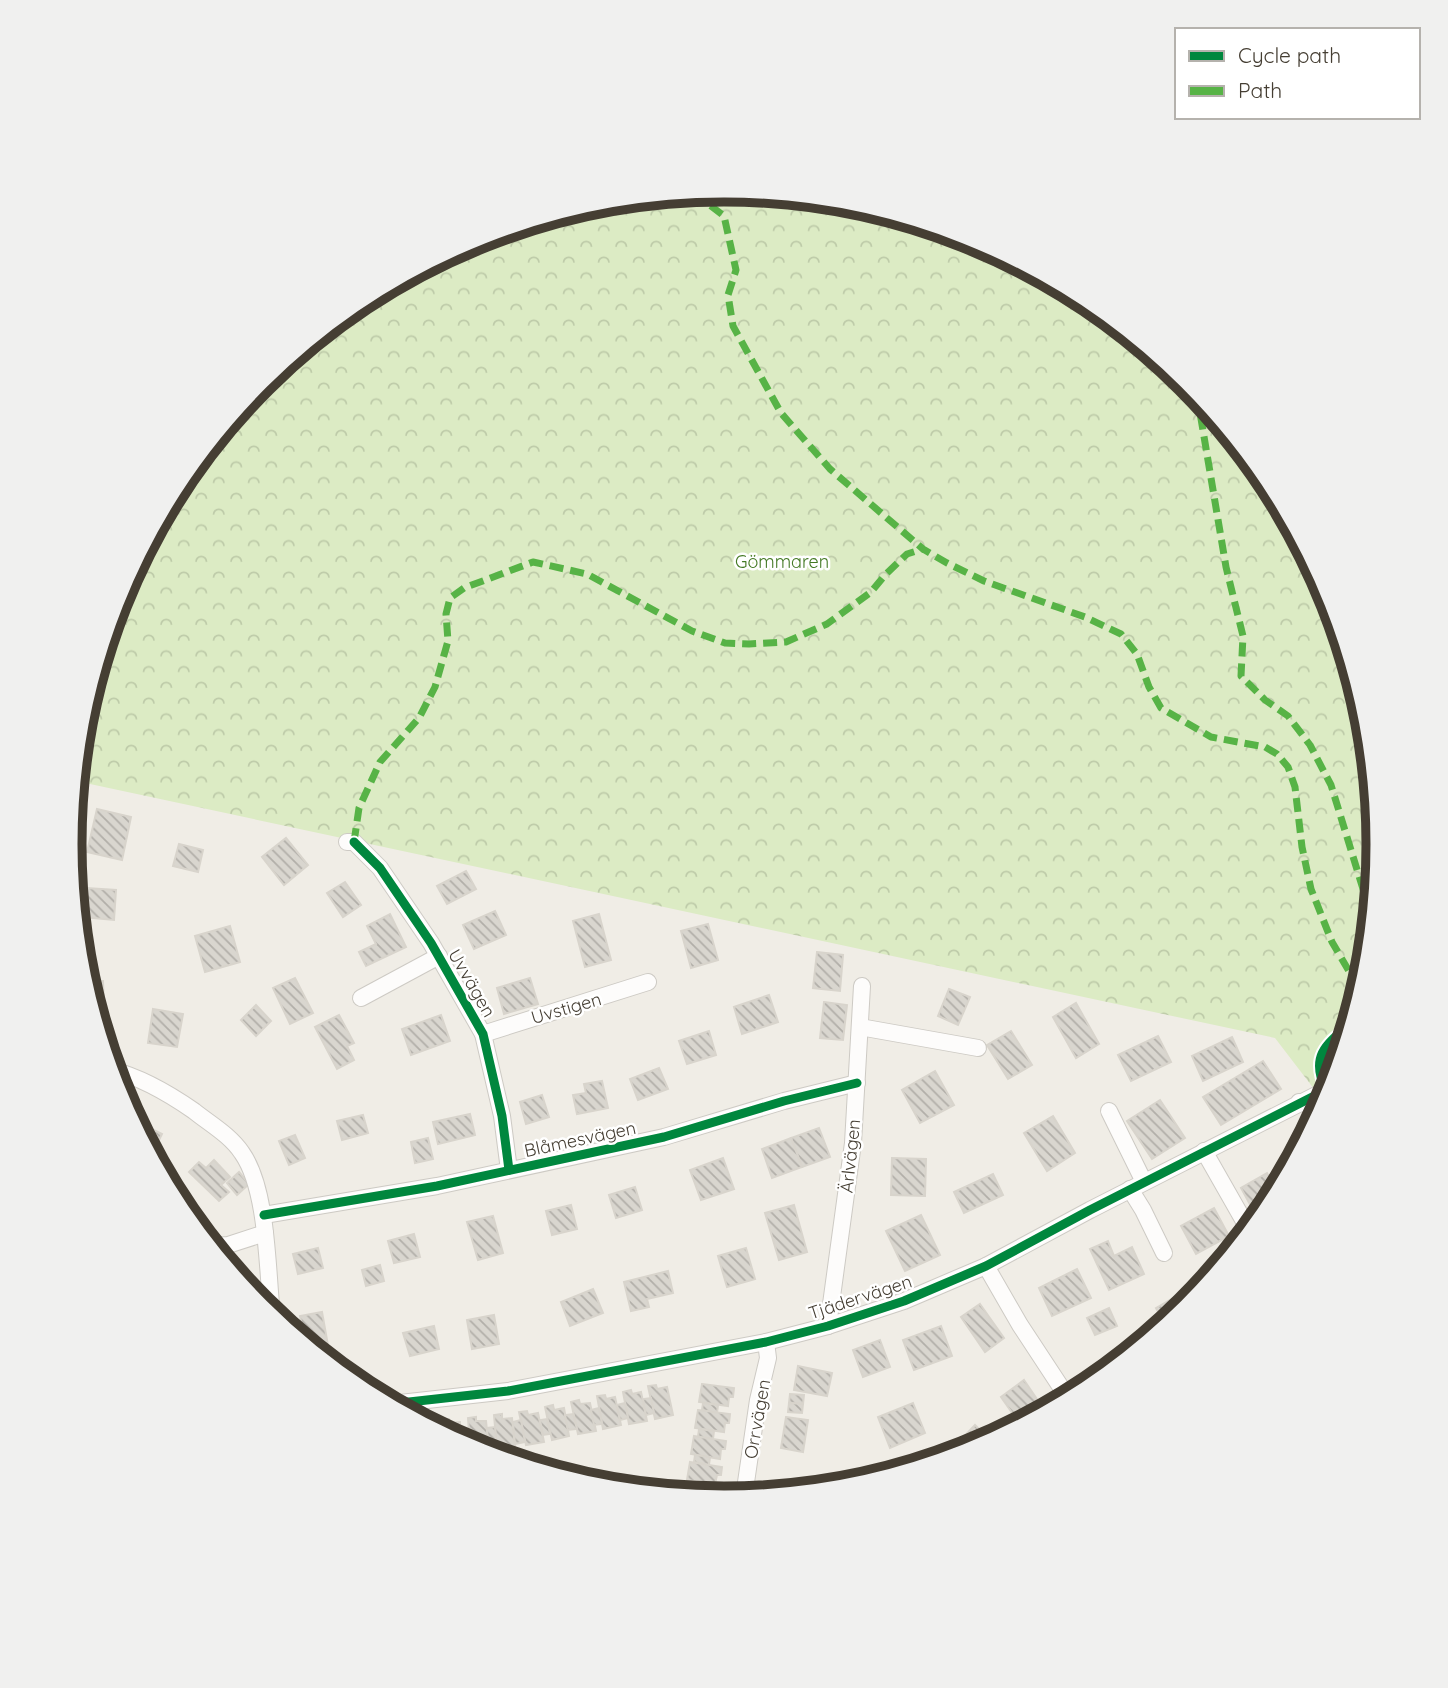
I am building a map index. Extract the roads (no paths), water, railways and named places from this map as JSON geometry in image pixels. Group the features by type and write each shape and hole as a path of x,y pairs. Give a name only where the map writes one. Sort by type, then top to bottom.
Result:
{"street":[{"name":"Uvvägen","path":"350,842 380,869 439,956 483,1034 502,1116 509,1170"},
{"path":"361,998 439,956"},
{"name":"Uvstigen","path":"483,1034 648,982"},
{"name":"Ärlvägen","path":"828,1326 853,1143 862,986"},
{"path":"860,1027 978,1048"},
{"path":"125,1073 185,1105 231,1139 244,1154 264,1215 271,1299"},
{"name":"Blåmesvägen","path":"264,1215 387,1196 664,1137 784,1101 858,1083"},
{"name":"Tjädervägen","path":"407,1402 508,1391 766,1342 828,1326 904,1301 986,1266 1315,1095"},
{"path":"1299,1102 1310,1106"},
{"path":"1109,1111 1164,1252"},
{"path":"1204,1151 1244,1221"},
{"path":"224,1245 265,1233"},
{"path":"986,1266 1020,1325 1062,1389"},
{"name":"Orrvägen","path":"746,1485 758,1400 768,1358 766,1342"}],"park label":[{"name":"Gömmaren","path":"782,561"}]}
